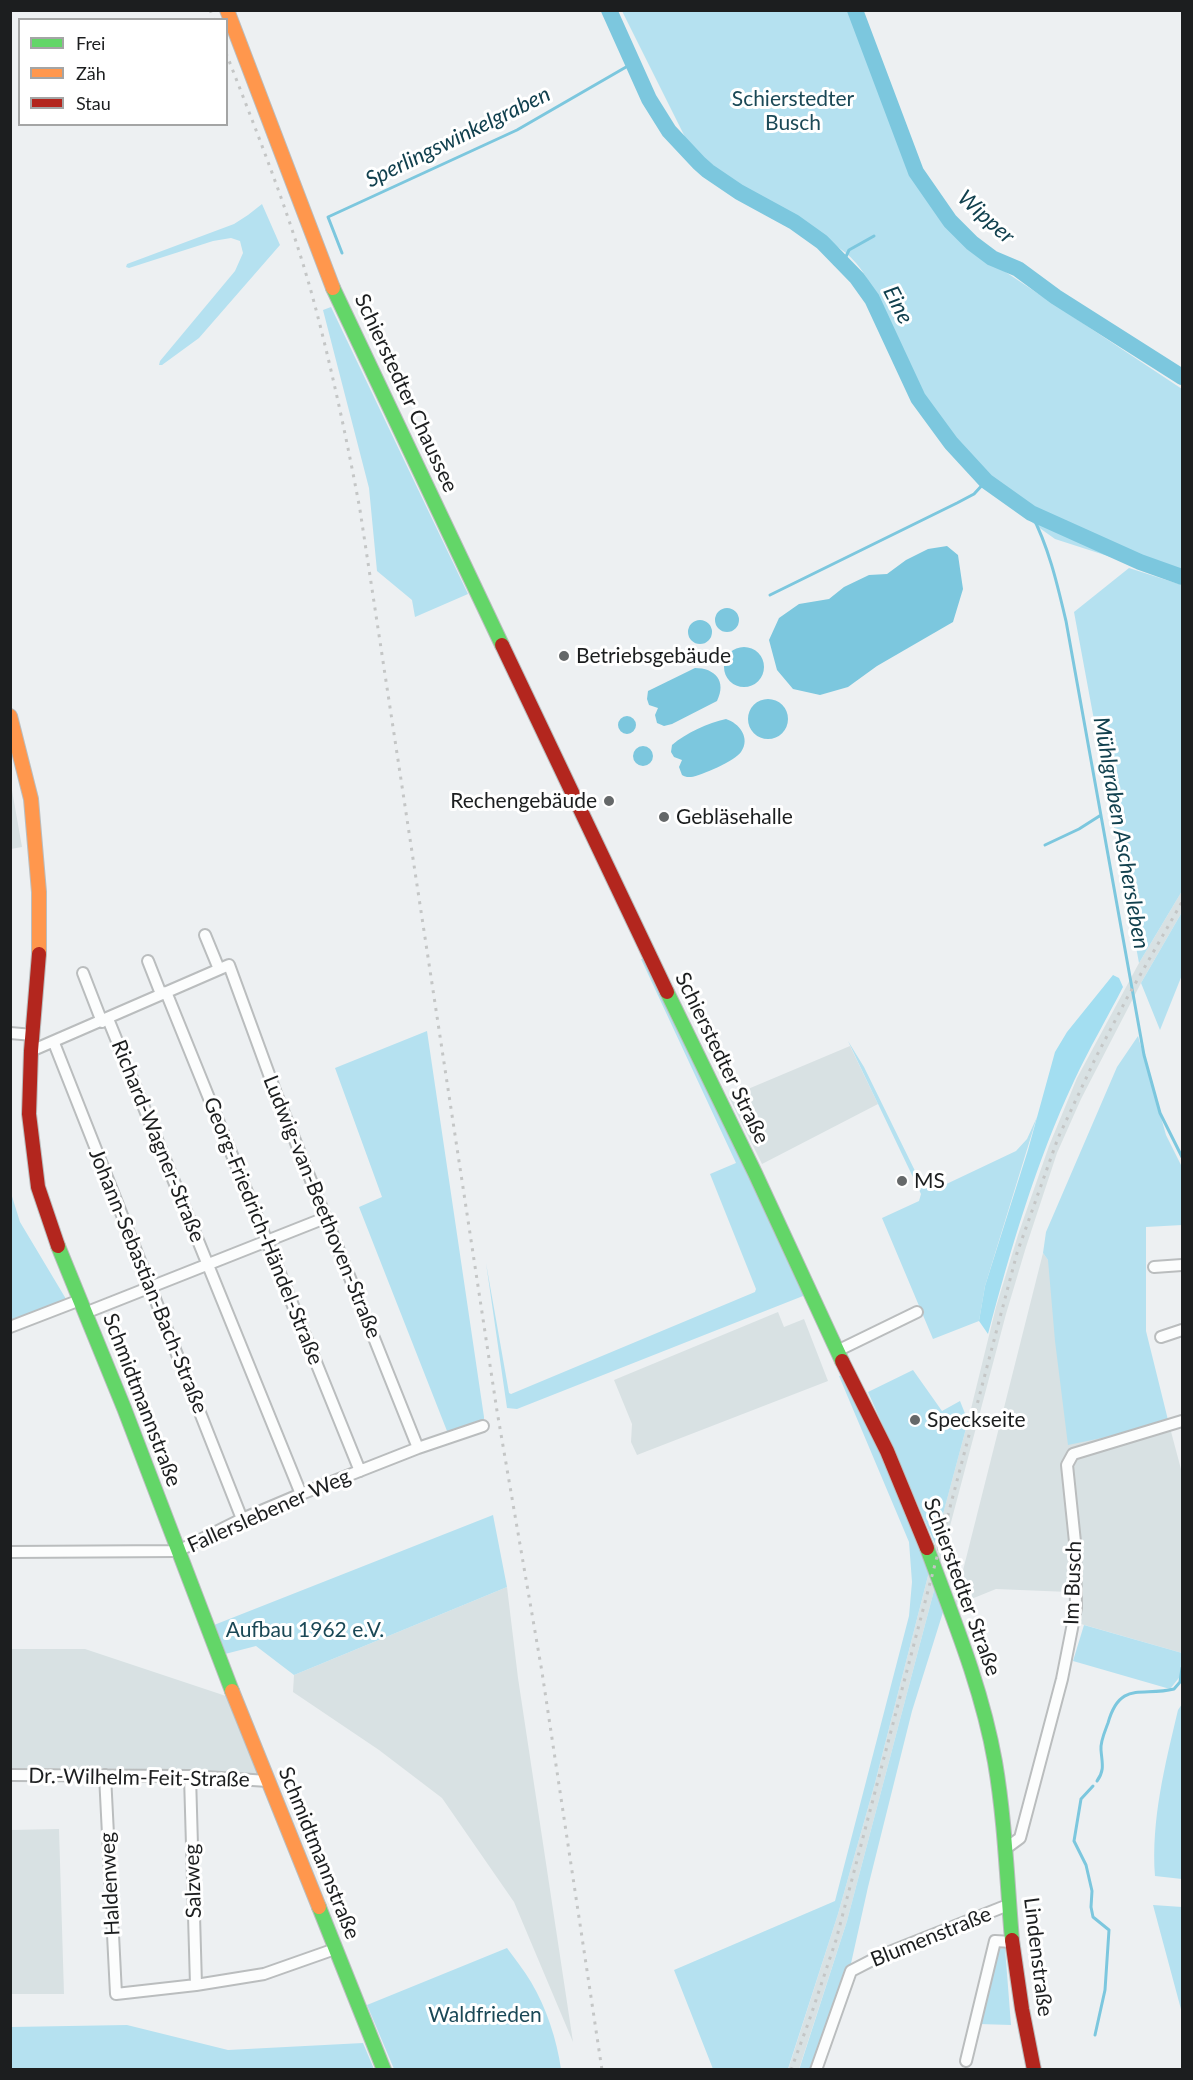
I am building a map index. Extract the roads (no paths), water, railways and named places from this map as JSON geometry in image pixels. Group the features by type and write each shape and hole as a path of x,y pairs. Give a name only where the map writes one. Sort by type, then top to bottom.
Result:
{"street":[{"name":"Schierstedter Chaussee","path":"227,10 333,288 568,784"},
{"name":"Schmidtmannstraße","path":"10,716 31,800 39,892 39,969 31,1051 29,1114 38,1187 59,1249 124,1408 215,1652 384,2070"},
{"name":"Schierstedter Straße","path":"568,784 755,1173 920,1528 966,1653 982,1705 994,1762 1005,1850"},
{"name":"Ludwig-van-Beethoven-Straße","path":"205,935 224,967 418,1448"},
{"name":"Georg-Friedrich-Händel-Straße","path":"148,961 164,993 360,1471"},
{"path":"31,1051 54,1043 224,967"},
{"name":"Richard-Wagner-Straße","path":"83,974 209,1263 301,1494"},
{"path":"10,1033 33,1035"},
{"name":"Johann-Sebastian-Bach-Straße","path":"54,1043 242,1519"},
{"name":"Richard-Wagner-Straße","path":"10,1327 150,1288 325,1218"},
{"path":"1154,1267 1182,1265"},
{"path":"837,1351 918,1312"},
{"path":"1161,1337 1182,1330"},
{"name":"Im Busch","path":"1005,1850 1020,1838 1062,1679 1076,1608 1075,1542 1067,1466 1073,1454 1182,1421"},
{"name":"Fallerslebener Weg","path":"10,1552 178,1551 242,1519 301,1494 418,1448 483,1426"},
{"name":"Dr.-Wilhelm-Feit-Straße","path":"10,1775 190,1776 268,1781"},
{"name":"Haldenweg","path":"105,1775 116,1994 196,1985"},
{"name":"Salzweg","path":"190,1776 196,1985"},
{"name":"Lindenstraße","path":"1005,1850 1012,1942 1034,2070"},
{"name":"Blumenstraße","path":"816,2070 851,1971 882,1955 1008,1905"},
{"path":"966,2061 995,1941 1012,1942"},
{"path":"196,1985 264,1974 335,1949"}],"waterway":[{"name":"Eine","path":"609,10 649,99 669,131 708,171 739,192 794,222 822,242 857,278 872,299 918,398 951,443 986,481 1031,513 1140,562 1182,577"},
{"name":"Wipper","path":"855,10 916,172 950,221 972,243 992,258 1018,269 1056,297 1182,377"},
{"name":"Sperlingswinkelgraben","path":"342,253 328,217 517,130 633,63"},
{"path":"843,263 849,250 874,236"},
{"path":"770,595 957,503 974,494 986,481"},
{"name":"Mühlgraben Aschersleben","path":"1031,513 1048,553 1066,621 1144,1055 1160,1113 1182,1157"},
{"path":"1045,845 1079,829 1101,815"},
{"name":"Mühlgraben Aschersleben","path":"1097,1781 1102,1770 1102,1740 1113,1710 1119,1701 1126,1695 1134,1693 1174,1689 1180,1682 1182,1668"},
{"name":"Mühlgraben Aschersleben","path":"1093,1786 1081,1799 1074,1841 1086,1865 1092,1891 1093,1917 1109,1930 1105,1990 1095,2035"}],"railway":[{"path":"210,10 213,18"},
{"path":"228,58 273,176 305,270 333,379 360,510 497,1411 542,1672 602,2070"},
{"path":"791,2070 836,1940 1017,1253 1058,1138 1096,1057 1182,902"}],"place":[{"name":"Betriebsgebäude","path":"564,656"},
{"name":"Rechengebäude","path":"609,801"},
{"name":"Gebläsehalle","path":"664,817"},
{"name":"MS","path":"902,1181"},
{"name":"Speckseite","path":"915,1420"}],"park label":[{"name":"Schierstedter Busch","path":"793,111"},
{"name":"Aufbau 1962 e.V.","path":"305,1630"},
{"name":"Waldfrieden","path":"485,2015"}]}
